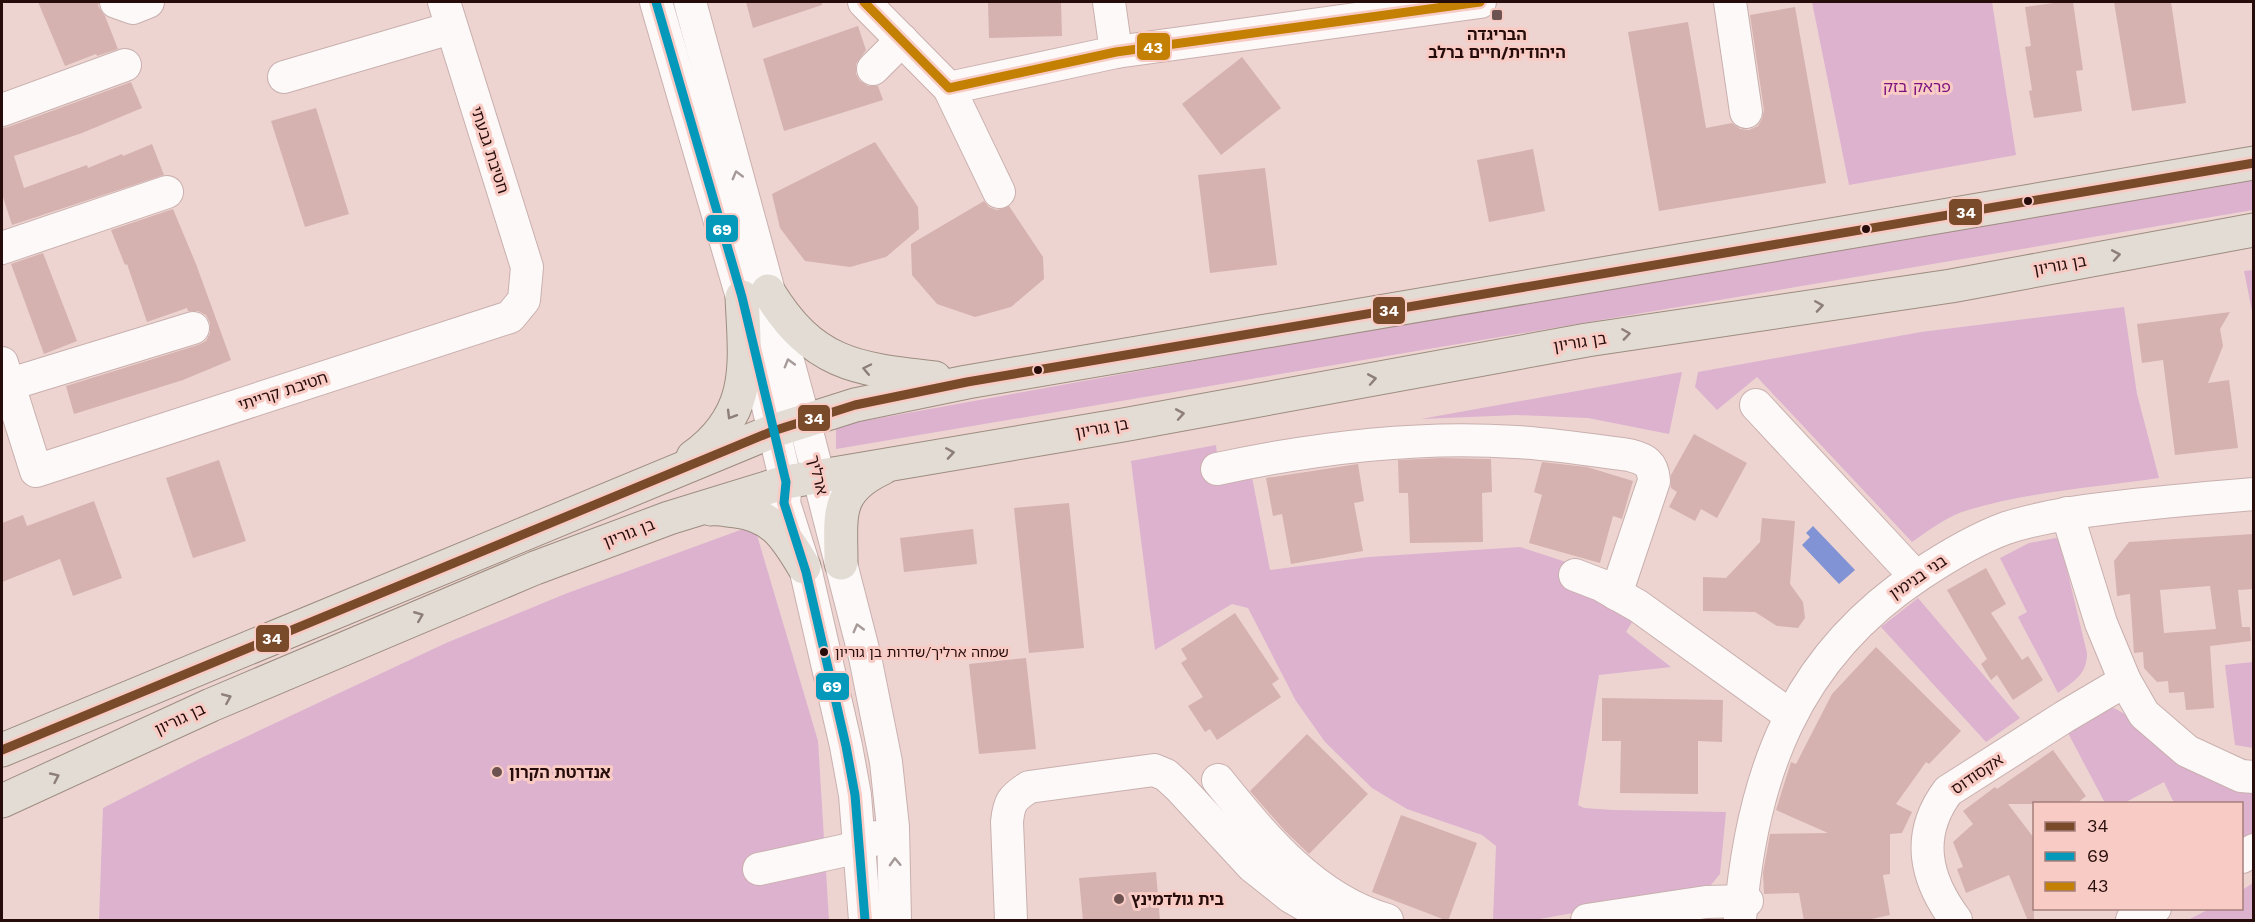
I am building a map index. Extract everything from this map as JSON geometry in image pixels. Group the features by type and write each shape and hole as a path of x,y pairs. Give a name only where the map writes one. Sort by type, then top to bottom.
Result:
{"main road":[{"path":"2,750 773,431 882,398 2253,163"},
{"name":"בן גוריון","path":"2,801 339,649 535,568 692,511 786,482 1123,425 1587,340 1951,286 2253,230"},
{"path":"670,474 713,440 727,423 737,405 743,386 755,294 788,320 804,337 826,353 849,365 868,370 967,382"},
{"path":"841,563 841,524 847,494 864,478 892,463"},
{"path":"692,511 716,508 746,512 765,519 778,529 804,567"}],"street":[{"path":"116,2 133,8 148,2"},
{"name":"ארליך","path":"656,2 755,294 804,420 879,717 893,827 896,921"},
{"name":"ארליך","path":"690,2 755,294 773,431 786,482 784,503 804,567 840,717 855,795 865,921"},
{"path":"864,2 949,88 999,192"},
{"path":"1109,2 1116,52"},
{"path":"949,88 1116,52 1480,2"},
{"path":"1730,2 1746,112"},
{"path":"284,77 447,15"},
{"name":"חטיבת גבעתי","path":"447,15 527,267 524,300"},
{"path":"873,69 902,40"},
{"path":"2,110 125,66"},
{"path":"2,248 166,192"},
{"name":"חטיבת קרייתי","path":"4,374 36,471 510,317 524,300"},
{"path":"4,374 193,328"},
{"path":"1755,405 1916,578"},
{"path":"1217,469 1330,448 1396,442 1459,440 1517,442 1642,458 1650,463 1654,471 1652,490 1616,594"},
{"name":"בני בנימין","path":"1745,911 1746,869 1760,796 1774,753 1814,675 1836,646 1871,610 1958,552 2006,528 2067,513 2253,494"},
{"path":"2067,513 2101,623 2124,681 2144,714 2187,751 2241,776 2253,777"},
{"path":"1575,575 1601,585 1670,628 1791,716"},
{"name":"אקסודוס","path":"1956,921 1943,904 1934,883 1928,852 1928,832 1936,808 1948,791 2124,681"},
{"path":"1011,921 1007,822 1009,806 1017,795 1029,788 1154,770 1166,775 1179,786 1252,866 1291,897 1331,921"},
{"path":"1218,780 1269,843 1320,887 1366,914 1387,921"},
{"path":"759,869 860,847 893,827"},
{"path":"1587,921 1706,902 1745,911"},
{"path":"2132,921 2153,910"}],"green space":[{"name":"פראק בזק","path":"1812,2 1992,2 2016,155 1849,185"},
{"path":"2253,177 2253,210 836,449 836,426 1713,267"},
{"path":"2254,270 2253,316 2244,271"},
{"path":"2124,307 2137,394 2159,478 2063,491 1991,504 1953,516 1912,542 1757,377 1717,410 1695,387 1698,372 1921,332"},
{"path":"1682,372 1669,434 1588,418 1517,415 1421,419"},
{"path":"1216,445 1220,481 1251,472 1270,570 1369,557 1520,547 1572,564 1592,594 1632,622 1626,632 1671,667 1599,675 1578,805 1584,808 1613,810 1726,812 1720,874 1710,886 1700,890 1534,920 1493,920 1496,846 1482,835 1407,809 1372,788 1325,742 1296,701 1248,608 1232,604 1155,650 1131,461"},
{"path":"754,525 818,741 829,920 99,920 103,808 201,758 446,643 565,594"},
{"path":"2056,538 2060,541 2087,653 2082,672 2058,693 2018,617 2027,612 2000,558 2029,543"},
{"path":"1918,598 2020,718 1986,742 1881,627"},
{"path":"2254,662 2253,748 2235,745 2225,665"},
{"path":"2109,707 2116,709 2253,790 2253,835 2243,841 2243,802 2174,802 2164,782 2126,802 2104,802 2068,733"},
{"path":"2253,883 2253,920 2188,920 2207,910 2243,910 2243,889"}],"water":[{"path":"1813,526 1855,570 1839,584 1802,545 1810,537 1806,533"}],"building":[{"path":"38,2 99,2 98,6 105,16 118,49 97,56 96,54 65,66"},
{"path":"746,2 822,2 822,5 753,28"},
{"path":"988,2 1061,2 1062,36 989,38"},
{"path":"2073,2 2083,70 2076,71 2082,111 2034,118 2025,47 2031,46 2025,7"},
{"path":"2114,2 2171,2 2186,103 2132,111"},
{"path":"1795,7 1826,183 1659,211 1628,32 1688,22 1706,128 1732,123 1740,129 1749,130 1758,126 1764,110 1750,15"},
{"path":"858,26 866,50 856,64 856,74 860,81 868,86 878,86 883,100 784,131 763,59"},
{"path":"1242,57 1281,108 1221,155 1182,104"},
{"path":"131,82 142,108 82,133 14,156 24,188 87,165 88,168 122,154 123,156 152,144 164,175 12,225 2,194 2,128"},
{"path":"316,108 349,214 305,227 271,121"},
{"path":"875,142 918,207 919,229 886,257 850,267 805,261 780,228 772,194"},
{"path":"1533,149 1545,211 1489,222 1477,160"},
{"path":"1265,168 1277,265 1210,273 1198,175"},
{"path":"984,201 989,207 997,210 1009,206 1043,257 1044,279 1011,307 975,317 937,304 912,275 911,244"},
{"path":"173,209 231,360 183,380 74,414 66,386 198,345 206,341 210,333 210,323 206,315 198,311 188,311 187,308 147,322 127,264 125,265 111,230"},
{"path":"43,253 77,341 44,354 11,264"},
{"path":"2230,312 2220,329 2223,346 2208,383 2229,380 2238,448 2175,455 2163,360 2142,363 2137,324"},
{"path":"1694,434 1747,463 1717,518 1701,509 1695,521 1669,507 1677,492 1671,488 1671,475"},
{"path":"1491,459 1492,492 1482,493 1483,542 1410,543 1408,493 1399,493 1398,460"},
{"path":"219,460 246,541 193,558 166,478"},
{"path":"1542,462 1587,467 1633,481 1622,519 1613,516 1600,563 1529,543 1542,495 1534,492"},
{"path":"1358,464 1364,501 1354,503 1363,551 1291,564 1282,514 1273,516 1266,478"},
{"path":"94,501 122,578 73,596 60,559 2,582 2,523 23,515 27,526"},
{"path":"1069,503 1084,648 1029,653 1014,508"},
{"path":"1762,518 1795,521 1790,584 1803,602 1805,618 1798,628 1777,626 1755,612 1703,611 1703,577 1726,578 1760,542"},
{"path":"973,529 977,564 904,572 900,538"},
{"path":"2253,534 2253,589 2238,590 2242,627 2250,627 2251,641 2210,646 2214,708 2186,710 2184,692 2169,693 2168,681 2157,682 2144,668 2143,652 2134,653 2130,594 2117,596 2114,561 2129,542","holes":["2210,586 2216,629 2164,633 2160,590"]},
{"path":"1986,568 2006,604 1991,613 2022,660 2028,656 2043,680 2013,700 1997,675 1991,680 1981,664 1987,659 1947,590"},
{"path":"1235,613 1279,679 1272,684 1281,697 1217,740 1210,729 1205,732 1188,706 1203,697 1181,663 1187,659 1181,649"},
{"path":"1876,647 1961,731 1929,764 1926,762 1896,804 1912,812 1902,833 1890,834 1890,874 1883,875 1890,915 1862,921 1804,921 1799,893 1764,894 1763,873 1770,834 1828,833 1776,810 1791,762 1796,764 1832,694"},
{"path":"1026,658 1036,749 979,754 969,664"},
{"path":"1602,698 1723,700 1722,742 1698,741 1698,794 1620,793 1621,741 1602,741"},
{"path":"1307,734 1368,794 1309,854 1250,791"},
{"path":"2053,750 2086,796 2078,802 2008,804 2033,837 2034,921 2028,921 2009,875 1966,893 1957,869 1963,867 1953,842 1973,824 1963,811 1995,787 1997,789"},
{"path":"1401,815 1477,843 1448,921 1372,892"},
{"name":"בית גולדמינץ","path":"1156,872 1160,921 1083,921 1079,878"}],"transit line":[{"name":"69","path":"656,2 742,297 786,482 784,503 806,572 855,795 865,920"},
{"name":"43","path":"864,2 949,88 1116,52 1480,2"},
{"name":"34","path":"2,750 773,431 855,405 967,382 2254,163"}],"place":[{"name":"הבריגדה היהודית/חיים ברלב","path":"1497,15"},
{"name":"שמחה ארליך/שדרות בן גוריון","path":"824,652"},
{"name":"אנדרטת הקרון","path":"497,772"},
{"name":"בית גולדמינץ","path":"1119,899"}]}
